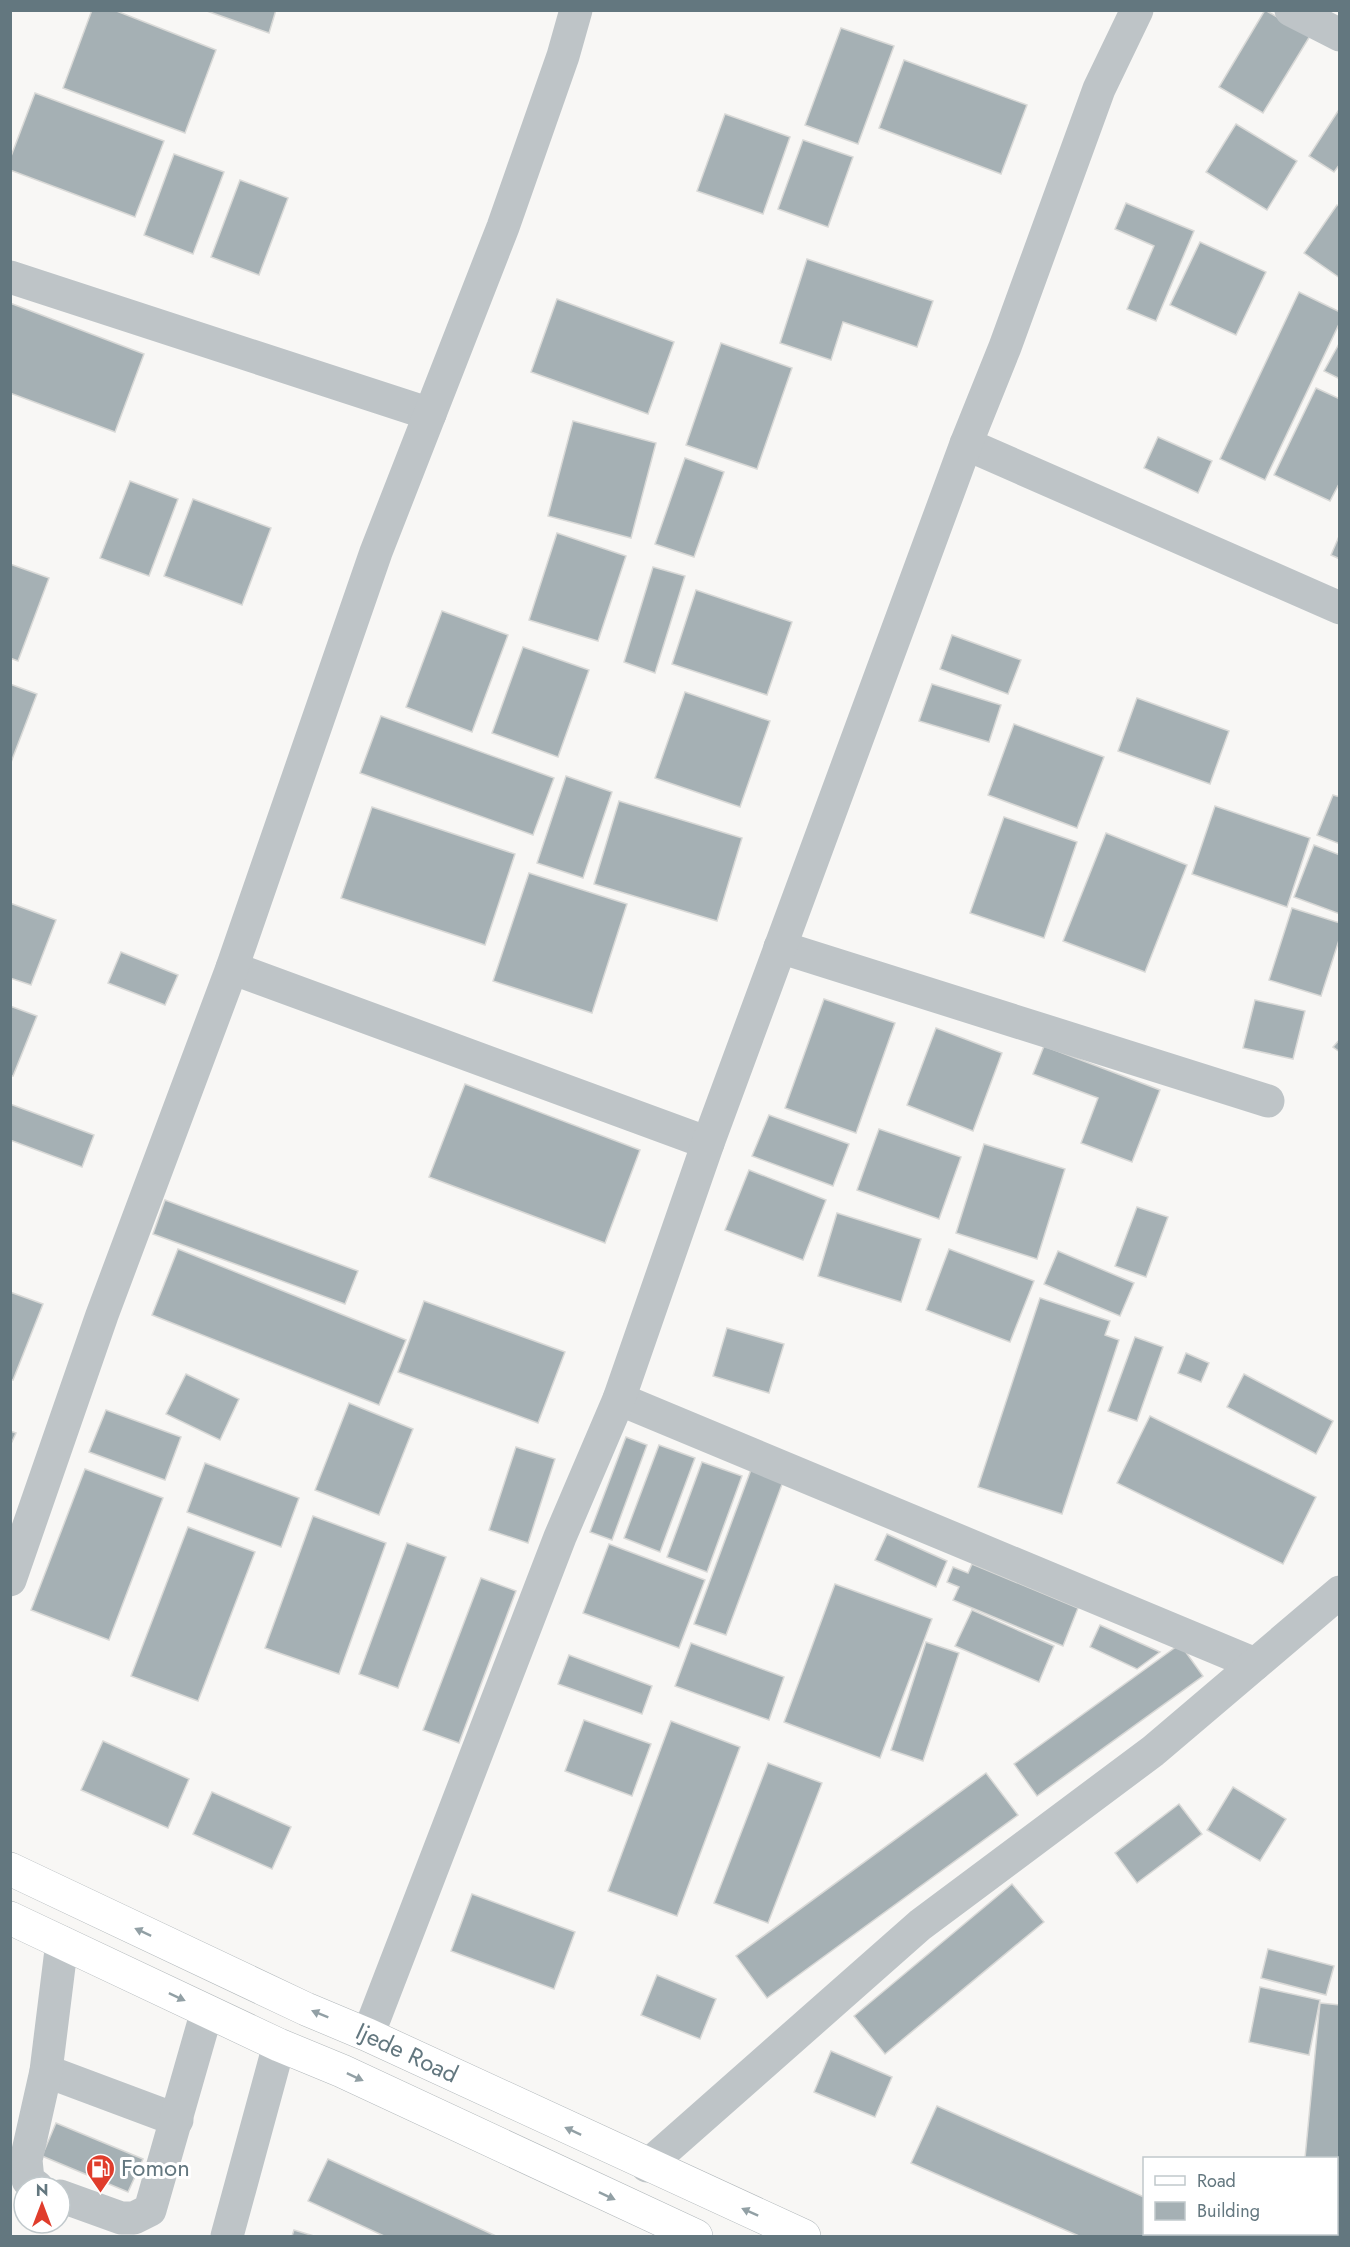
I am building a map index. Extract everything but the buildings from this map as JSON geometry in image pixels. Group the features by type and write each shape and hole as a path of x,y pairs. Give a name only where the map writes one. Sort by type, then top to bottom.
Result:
{"main road":[{"name":"Ijede Road","path":"10,1869 306,2009 368,2035 647,2166 804,2236"},
{"name":"Ijede Road","path":"10,1918 207,2012 342,2071 696,2236"}],"street":[{"path":"10,1580 102,1314 232,968 376,552 503,227 563,56 576,10"},
{"path":"368,2035 560,1537 620,1399 708,1143 966,444 1005,347 1099,89 1137,10"},
{"path":"1291,10 1340,35"},
{"path":"10,277 430,414"},
{"path":"966,444 1340,608"},
{"path":"780,947 1268,1101"},
{"path":"232,968 708,1143"},
{"path":"620,1399 1255,1664"},
{"path":"647,2166 920,1925 1153,1751 1340,1592"},
{"path":"28,2175 26,2160 46,2070 62,1942"},
{"path":"72,2200 121,2218 134,2218 150,2210 207,2012"},
{"path":"227,2236 279,2045"},
{"path":"46,2070 177,2120"}],"place":[{"name":"Fomon","path":"100,2194"}]}
